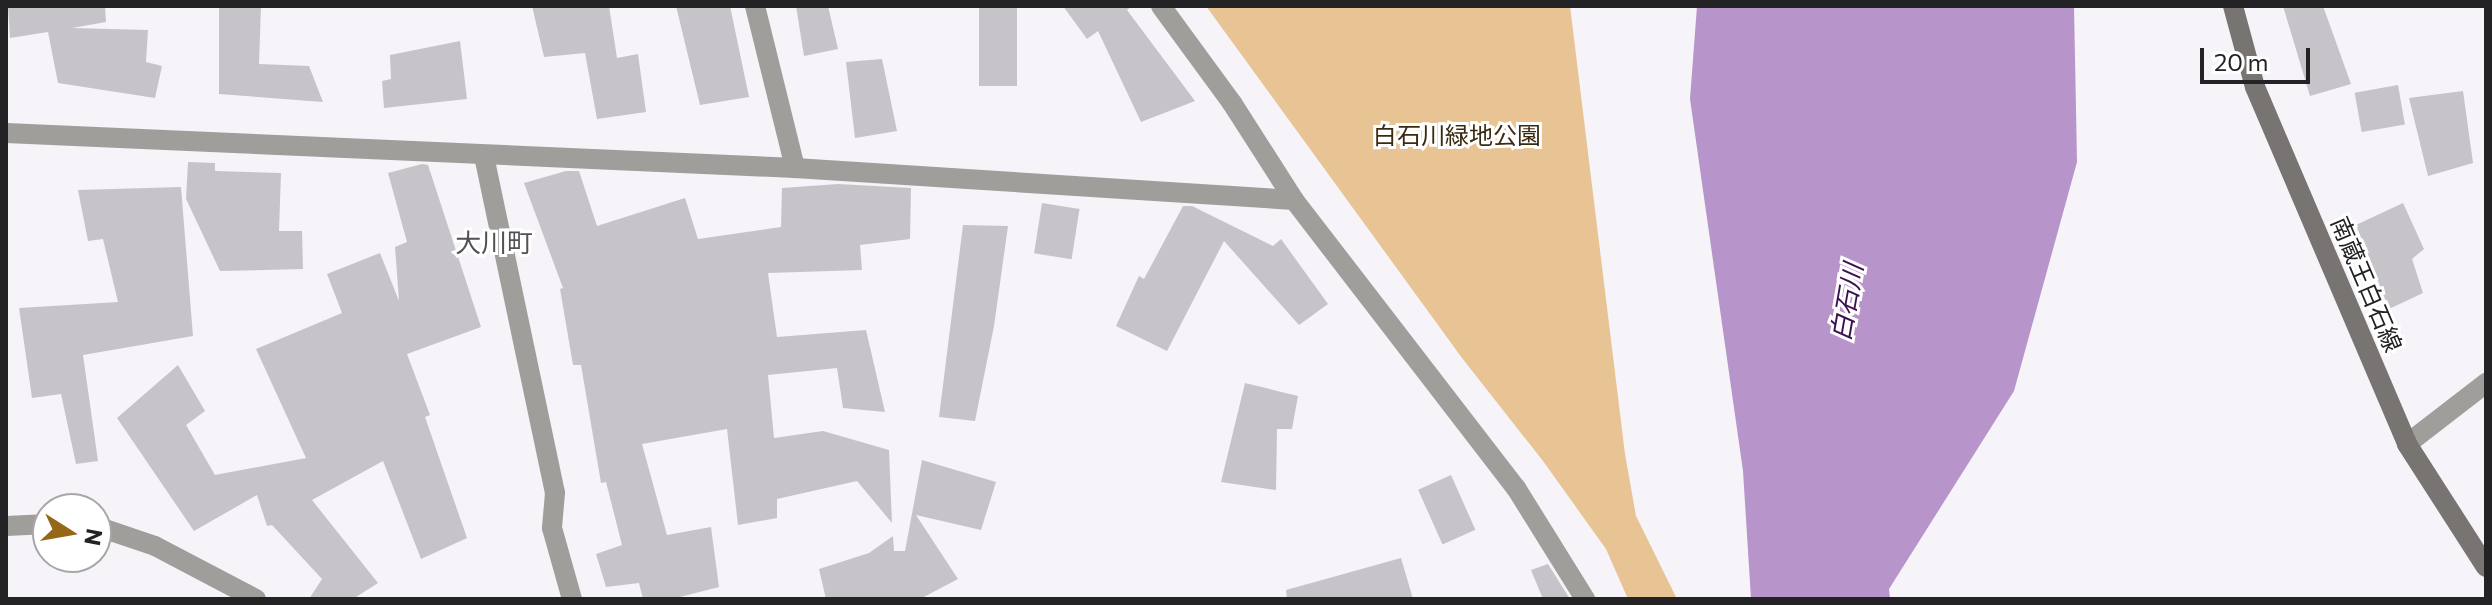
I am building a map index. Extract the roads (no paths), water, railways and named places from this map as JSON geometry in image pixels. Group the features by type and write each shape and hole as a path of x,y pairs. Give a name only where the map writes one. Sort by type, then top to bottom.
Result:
{"main road":[{"name":"南蔵王白石線","path":"2233,6 2255,87 2407,444 2486,567"}],"street":[{"path":"755,6 795,168"},
{"path":"1161,6 1232,103 1294,200 1516,488 1585,599"},
{"path":"6,133 795,168 1294,200"},
{"path":"484,156 555,493 552,528 572,599"},
{"path":"2407,444 2486,383"},
{"path":"6,526 32,525"},
{"path":"112,531 155,546 256,599"}],"water":[{"name":"白石川","path":"1697,6 2074,6 2077,162 2014,391 1889,589 1890,599 1751,599 1743,471 1690,99"}],"district":[{"name":"大川町","path":"494,242"}],"park label":[{"name":"白石川緑地公園","path":"1457,135"}]}
